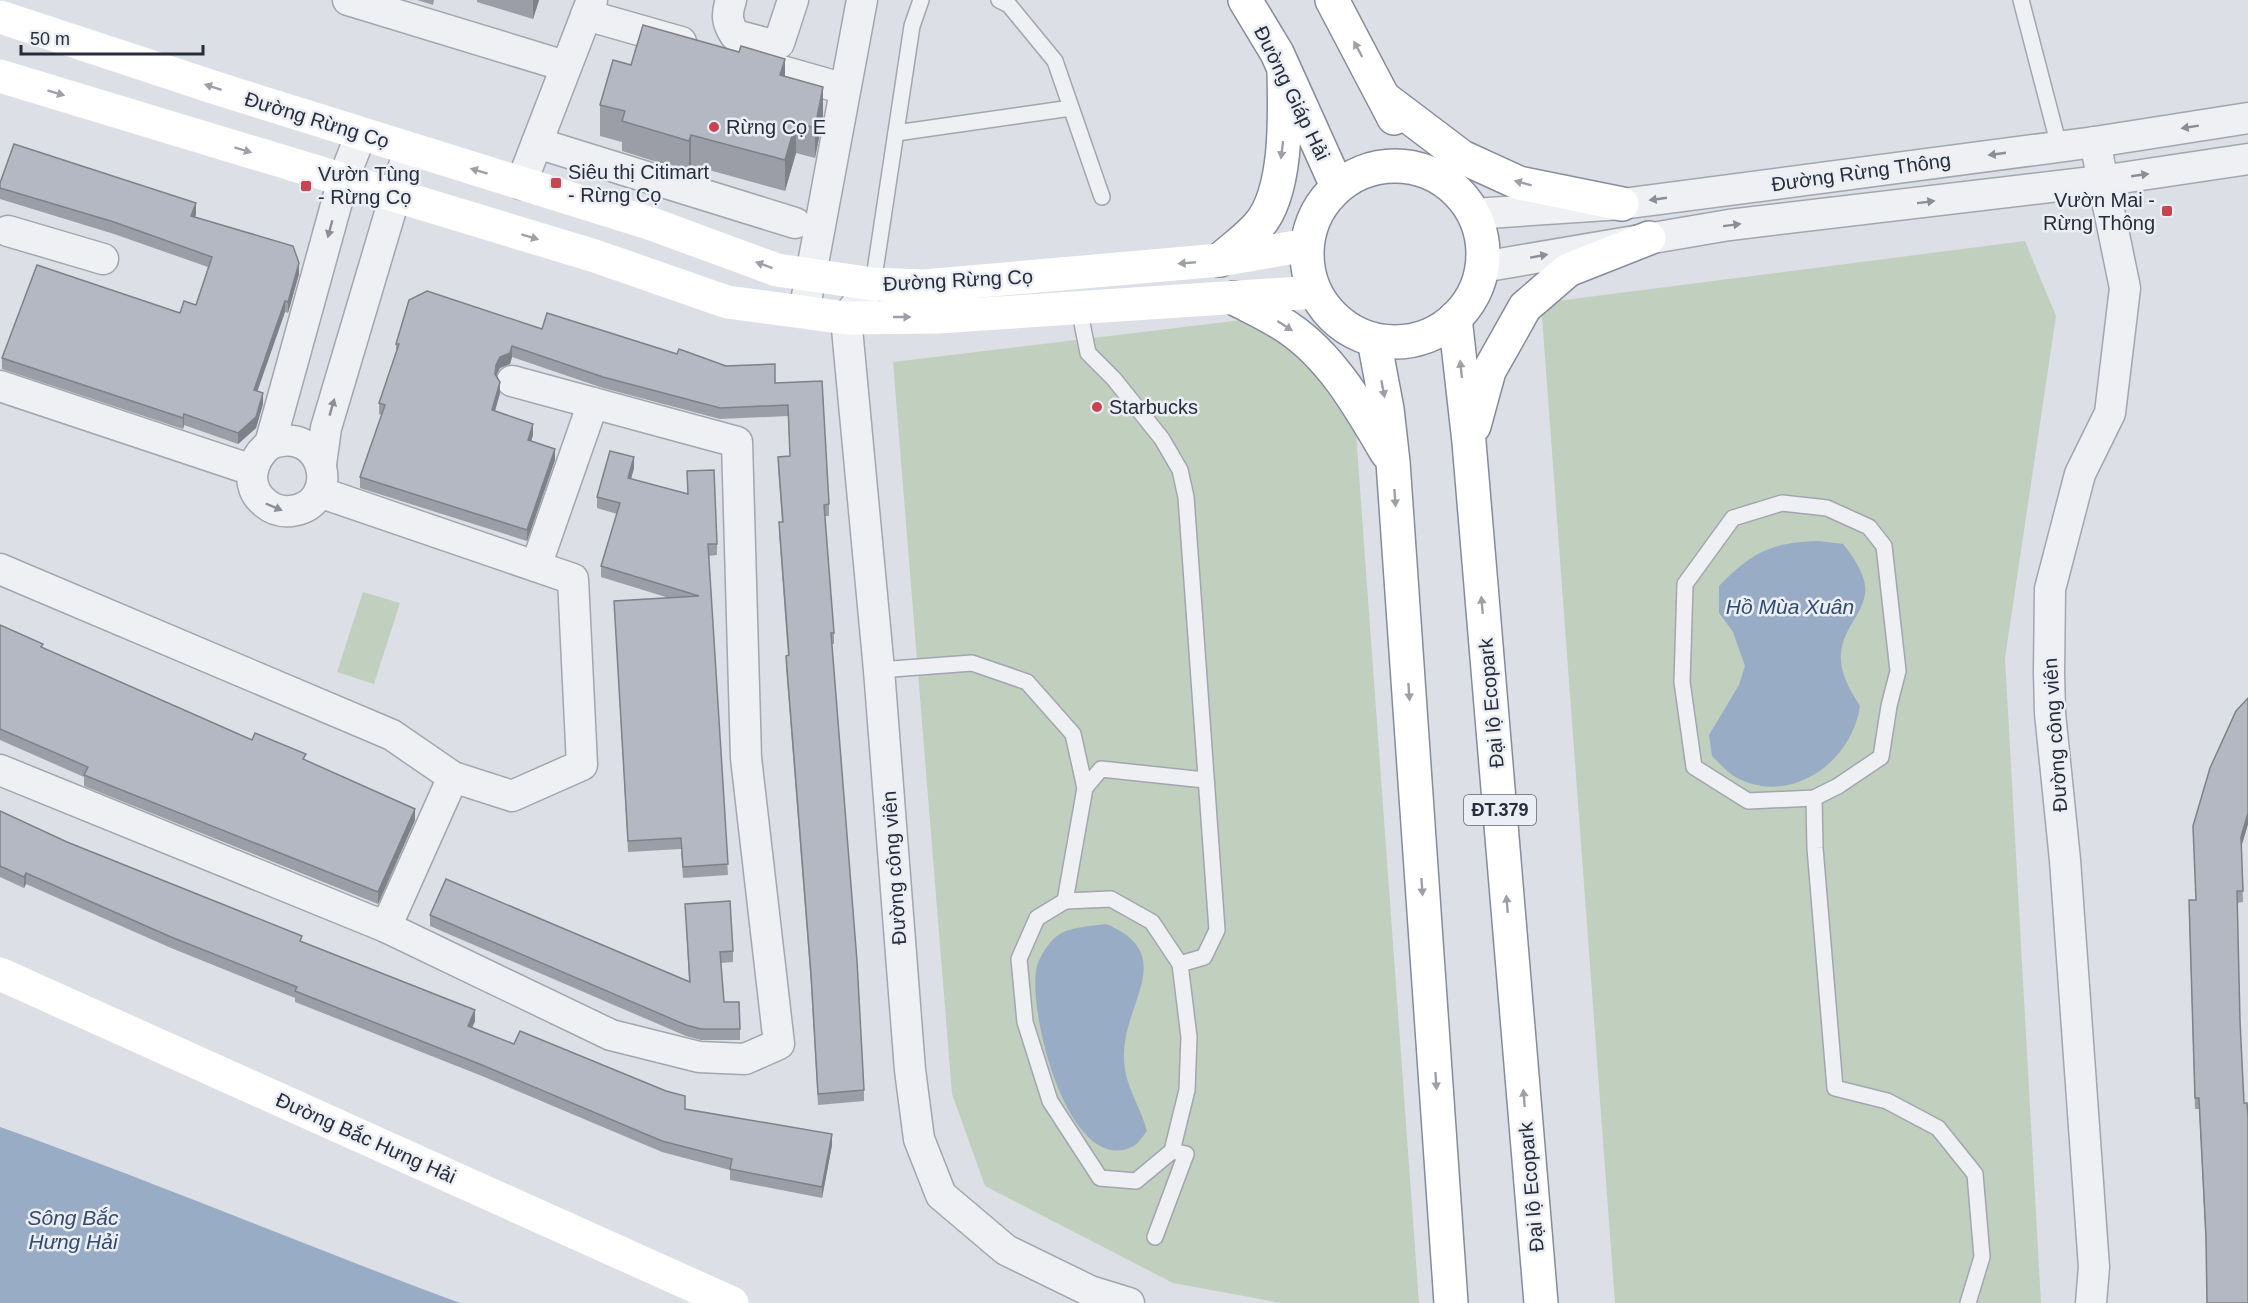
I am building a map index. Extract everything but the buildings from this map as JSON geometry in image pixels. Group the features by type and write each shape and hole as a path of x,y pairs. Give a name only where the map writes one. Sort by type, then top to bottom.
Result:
{"main road":[{"name":"Đường Giáp Hải","path":"1245,0 1277,53 1338,186"},
{"path":"1332,0 1384,98 1416,168"},
{"name":"Đường Rừng Cọ","path":"0,17 361,134 652,224 777,270 873,284 924,286 1220,260 1307,245"},
{"path":"1220,260 1260,224 1278,186 1285,129 1284,71"},
{"name":"Đường Rừng Cọ","path":"0,76 595,256 728,302 846,318 938,317 1315,292"},
{"path":"1384,98 1462,157 1519,183 1622,204"},
{"path":"1388,166 1416,168 1442,178 1465,199 1480,226 1484,256 1478,286 1462,313 1438,332 1409,342 1374,340 1349,331 1325,310 1315,292 1306,260 1310,228 1319,207 1338,186 1361,172 1388,166"},
{"path":"1469,442 1490,371 1525,307 1568,270 1649,238"},
{"path":"1234,298 1288,327 1318,354 1350,391 1393,462"},
{"name":"Đại lộ Ecopark","path":"1455,318 1469,442 1541,1303"},
{"path":"1374,340 1387,409 1393,462 1451,1303"},
{"name":"Đường Bắc Hưng Hải","path":"0,974 732,1303"}],"street":[{"path":"348,0 565,66"},
{"path":"731,0 727,15 728,25 735,35 769,44 779,43 793,0"},
{"path":"804,312 862,0"},
{"path":"520,184 589,7 845,89"},
{"name":"Đường Rừng Thông","path":"1473,214 1622,204 2095,142 2248,118"},
{"path":"361,134 343,180 270,444 255,460 252,470 252,480 260,498 276,509 296,510 305,506 320,478 326,428 409,149"},
{"name":"Đường công viên","path":"2091,1303 2094,1267 2066,860 2050,713 2049,672 2050,589 2080,474 2110,413 2125,288 2101,181 2095,142"},
{"path":"537,143 795,223"},
{"name":"Đường Rừng Thông","path":"1482,267 1729,225 2101,181 2248,159"},
{"path":"3,237 103,259"},
{"path":"846,318 873,284"},
{"name":"Đường công viên","path":"846,318 879,670 910,1070 919,1139 941,1195 1006,1250 1090,1291 1129,1303"},
{"path":"0,770 386,927 611,1035 699,1057 745,1059 779,1044 746,758 736,442 512,381"},
{"path":"0,386 252,470"},
{"path":"536,566 593,403"},
{"path":"270,444 279,441 296,441 312,450 320,478"},
{"path":"0,569 392,735 453,777 512,796 582,765 573,579 320,478"},
{"path":"386,927 453,777"}],"lane":[{"path":"873,284 912,26 921,0"},
{"path":"999,0 1009,5 1055,61 1102,197"},
{"path":"2021,0 2059,146"},
{"path":"896,133 1071,108"},
{"path":"1079,308 1088,353 1150,423 1180,470 1186,497 1217,930 1204,957 1180,964"},
{"path":"1782,503 1827,508 1869,527 1884,546 1889,584 1898,671 1889,706 1881,757 1838,786 1814,798 1748,801 1694,767 1682,682 1685,584 1733,518 1782,503"},
{"path":"879,670 972,663 1027,682 1073,734 1085,788 1065,901"},
{"path":"1085,788 1101,769 1205,780"},
{"path":"1814,798 1815,848 1835,1088 1887,1101 1938,1128 1975,1174 1982,1257 1968,1303"},
{"path":"1111,899 1152,921 1180,964 1189,1036 1187,1090 1172,1151 1136,1181 1100,1178 1050,1101 1025,1022 1019,959 1037,918 1065,901 1111,899"},
{"path":"1155,1237 1186,1154 1172,1151"}],"green space":[{"path":"2025,241 2056,316 2005,658 2041,1303 1615,1303 1541,303"},
{"path":"1242,320 1296,348 1356,433 1419,1303 1281,1303 1173,1283 985,1186 952,1094 893,362"},
{"path":"363,592 400,603 374,684 337,672"}],"water":[{"name":"Hồ Mùa Xuân","path":"1819,541 1843,544 1857,563 1864,580 1864,599 1847,632 1841,654 1844,674 1860,706 1855,726 1845,745 1832,761 1816,774 1798,782 1778,786 1757,785 1737,778 1712,756 1709,735 1739,685 1745,666 1733,632 1719,613 1719,586 1742,565 1764,551 1788,544"},
{"path":"1106,924 1127,936 1139,950 1144,964 1142,980 1126,1034 1124,1064 1129,1085 1147,1131 1132,1147 1109,1150 1089,1137 1071,1114 1056,1084 1045,1050 1035,987 1038,962 1054,939 1074,929"},
{"name":"Sông Bắc Hưng Hải","path":"0,1127 116,1170 460,1303 0,1303"}],"place":[{"name":"Rừng Cọ E","path":"714,127"},
{"name":"Siêu thị Citimart - Rừng Cọ","path":"556,183"},
{"name":"Vườn Tùng - Rừng Cọ","path":"306,186"},
{"name":"Vườn Mai - Rừng Thông","path":"2167,211"},
{"name":"Starbucks","path":"1097,407"}]}
